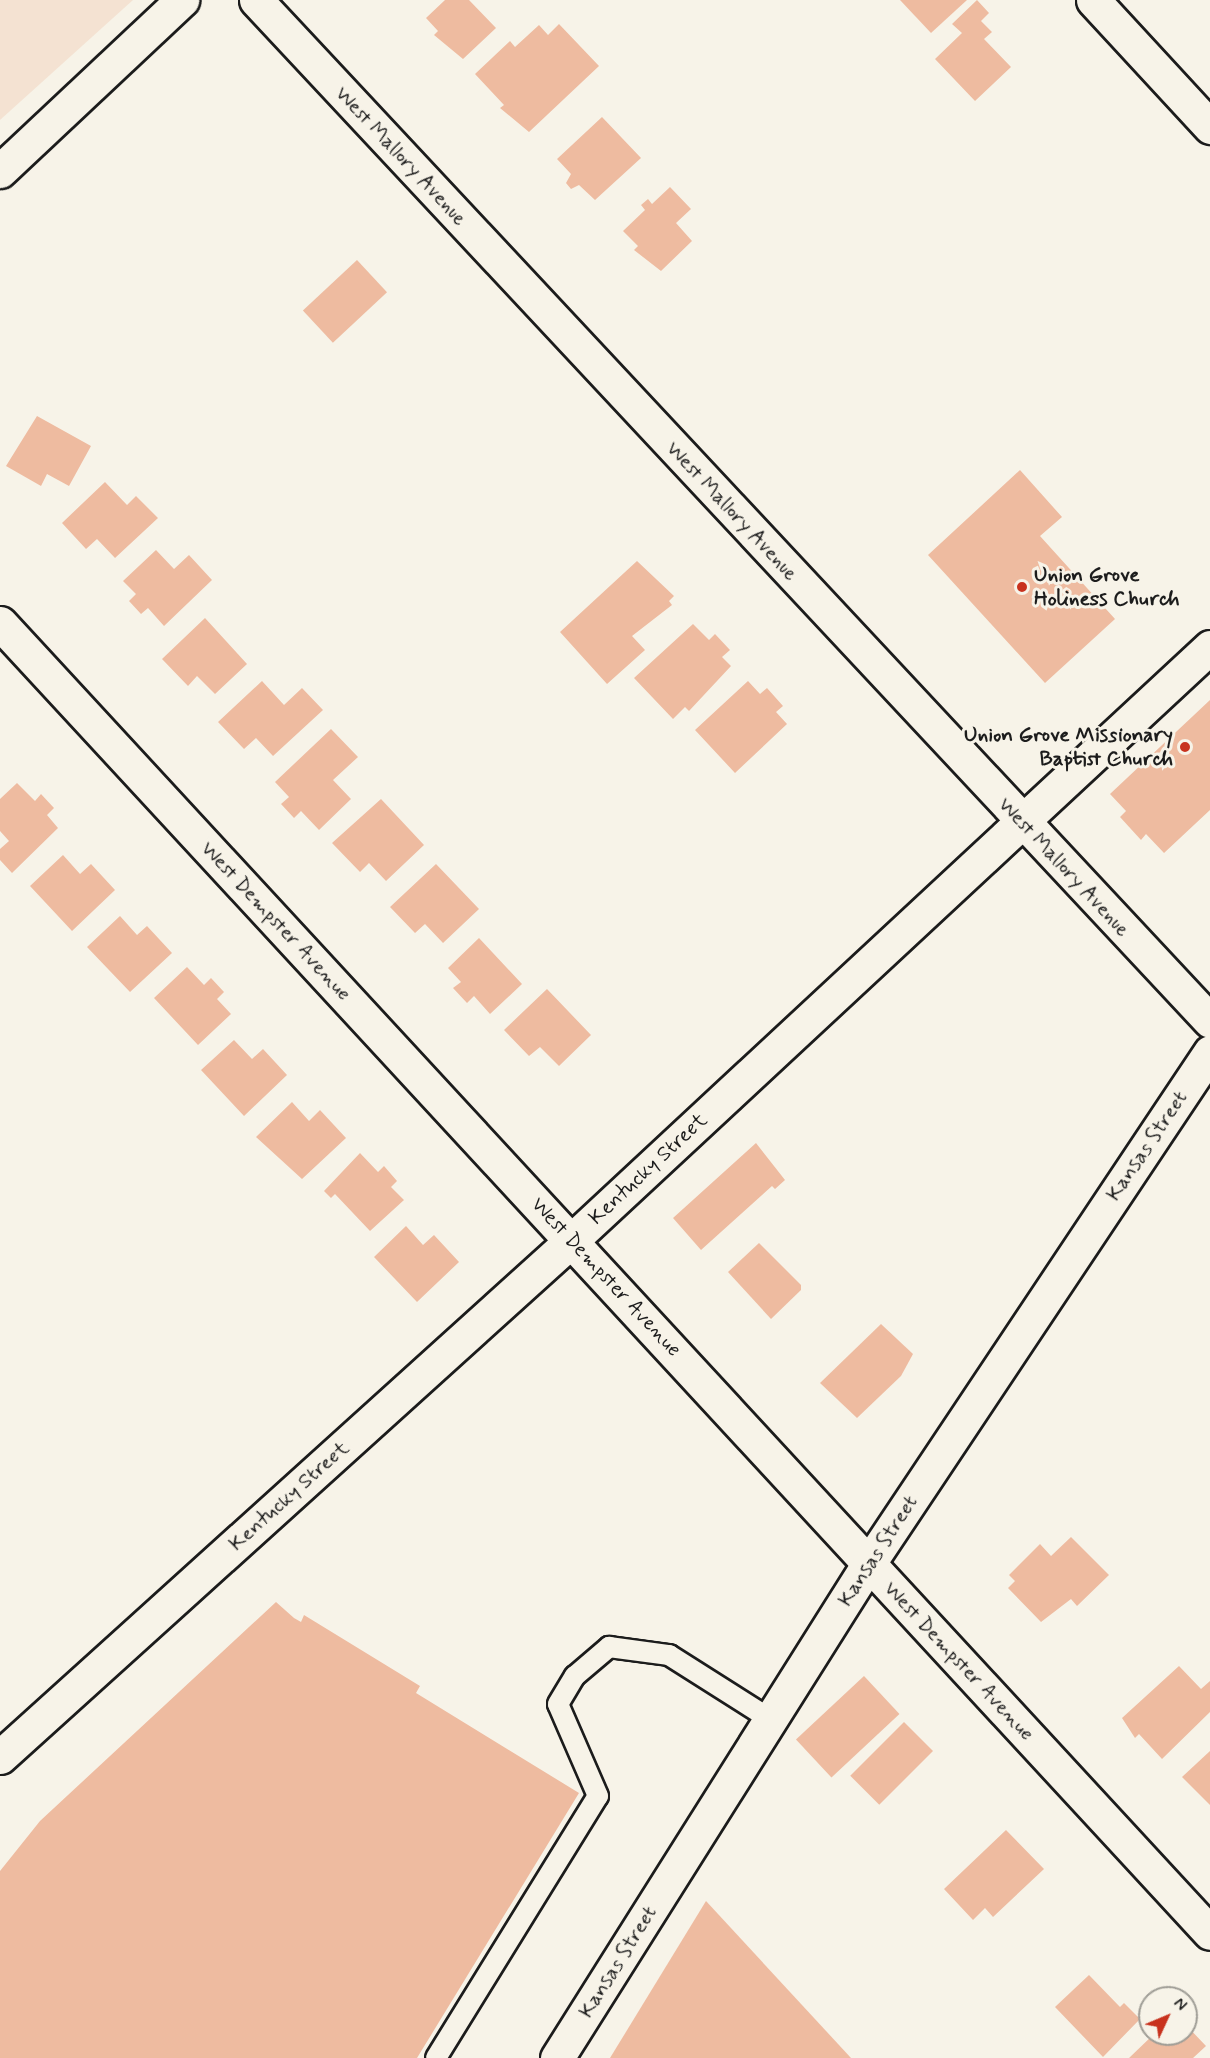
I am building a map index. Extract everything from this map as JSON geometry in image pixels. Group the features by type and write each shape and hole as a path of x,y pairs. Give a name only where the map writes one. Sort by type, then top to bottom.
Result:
{"street":[{"path":"0,171 182,0"},
{"name":"West Mallory Avenue","path":"256,0 1019,820 1210,1021"},
{"path":"1093,0 1210,127"},
{"name":"West Dempster Avenue","path":"0,623 1210,1933"},
{"name":"Kentucky Street","path":"0,1757 572,1240 1019,820 1210,647"},
{"name":"Kansas Street","path":"558,2058 869,1563 1210,1052"}],"lane":[{"path":"436,2058 598,1796 558,1704 575,1676 609,1647 669,1655 770,1719"}],"shaded area":[{"path":"0,0 133,0 0,120"}],"building":[{"path":"445,0 469,0 496,28 463,59 434,35 438,31 426,18"},
{"path":"900,0 967,0 931,33"},
{"path":"977,0 989,13 981,21 992,32 984,39 1011,67 975,101 935,59 962,33 952,24"},
{"path":"559,24 599,66 529,132 500,108 504,105 475,74 510,41 515,47 539,25 548,35"},
{"path":"602,117 641,158 595,200 579,185 571,189 566,183 571,174 557,159"},
{"path":"670,187 691,209 676,223 692,241 661,271 634,250 638,246 623,231 645,210 641,205 648,199 652,204"},
{"path":"357,260 387,292 333,343 303,310"},
{"path":"37,416 91,446 69,486 47,474 41,486 6,466"},
{"name":"Union Grove Holiness Church","path":"1020,470 1062,517 1040,536 1115,619 1045,683 928,555"},
{"path":"105,482 127,505 136,496 158,518 115,558 97,539 86,549 62,523"},
{"path":"156,550 174,569 189,555 212,580 164,626 148,608 141,614 129,601 136,594 123,581"},
{"path":"637,561 674,596 669,601 672,605 632,636 645,650 607,684 560,632"},
{"path":"205,618 247,664 215,694 197,676 188,686 162,659"},
{"path":"693,624 709,640 715,634 730,650 722,657 731,666 689,711 685,707 673,719 634,678"},
{"path":"262,681 284,705 302,688 323,710 273,756 256,738 244,749 218,722"},
{"path":"748,681 760,694 767,688 783,706 776,712 787,724 735,773 695,730"},
{"name":"Union Grove Missionary Baptist Church","path":"1210,700 1210,810 1164,853 1146,834 1141,840 1120,817 1126,811 1110,794"},
{"path":"331,729 358,757 333,780 351,799 319,830 301,811 294,818 281,804 289,797 275,782"},
{"path":"17,783 35,801 41,794 54,808 47,815 58,828 12,873 0,860 0,849 9,841 0,831 0,799"},
{"path":"381,799 424,845 386,881 369,863 360,872 332,843"},
{"path":"63,855 80,874 91,864 115,890 72,931 30,886"},
{"path":"436,864 479,909 443,943 425,924 415,933 390,907"},
{"path":"120,916 137,935 147,926 172,953 130,992 87,947"},
{"path":"479,938 522,984 490,1014 474,996 467,1003 453,988 461,982 448,968"},
{"path":"187,967 204,985 211,978 224,992 217,999 231,1014 198,1045 154,998"},
{"path":"547,989 591,1035 559,1066 540,1047 529,1056 504,1030"},
{"path":"234,1040 252,1059 263,1049 287,1075 244,1116 201,1070"},
{"path":"292,1102 309,1121 320,1110 346,1138 302,1179 256,1137"},
{"path":"756,1143 785,1180 775,1189 772,1186 701,1250 673,1218"},
{"path":"360,1153 378,1172 384,1166 397,1181 391,1187 404,1200 370,1231 335,1194 331,1198 324,1191"},
{"path":"406,1226 423,1245 434,1235 459,1262 417,1302 374,1257"},
{"path":"759,1243 801,1285 801,1290 771,1319 728,1272"},
{"path":"881,1324 913,1354 901,1376 857,1418 820,1383"},
{"path":"1071,1537 1109,1575 1077,1606 1071,1599 1041,1622 1008,1588 1015,1581 1009,1575 1040,1544 1051,1556"},
{"path":"276,1602 294,1618 301,1622 304,1615 420,1686 416,1693 579,1793 417,2058 0,2058 0,1871 40,1821"},
{"path":"1179,1666 1201,1689 1210,1681 1210,1712 1162,1759 1139,1734 1135,1738 1122,1718"},
{"path":"864,1676 899,1714 831,1777 796,1739"},
{"path":"904,1722 933,1751 879,1805 850,1776"},
{"path":"1210,1751 1210,1805 1182,1777"},
{"path":"1006,1830 1044,1869 993,1917 985,1908 973,1920 944,1889"},
{"path":"706,1901 851,2058 610,2058"},
{"path":"1089,1975 1120,2007 1124,2003 1138,2017 1138,2021 1103,2057 1055,2007"},
{"path":"1198,2038 1206,2046 1193,2058 1129,2058 1142,2046 1198,2046"}],"place":[{"name":"Union Grove Holiness Church","path":"1022,587"},
{"name":"Union Grove Missionary Baptist Church","path":"1185,747"}]}
